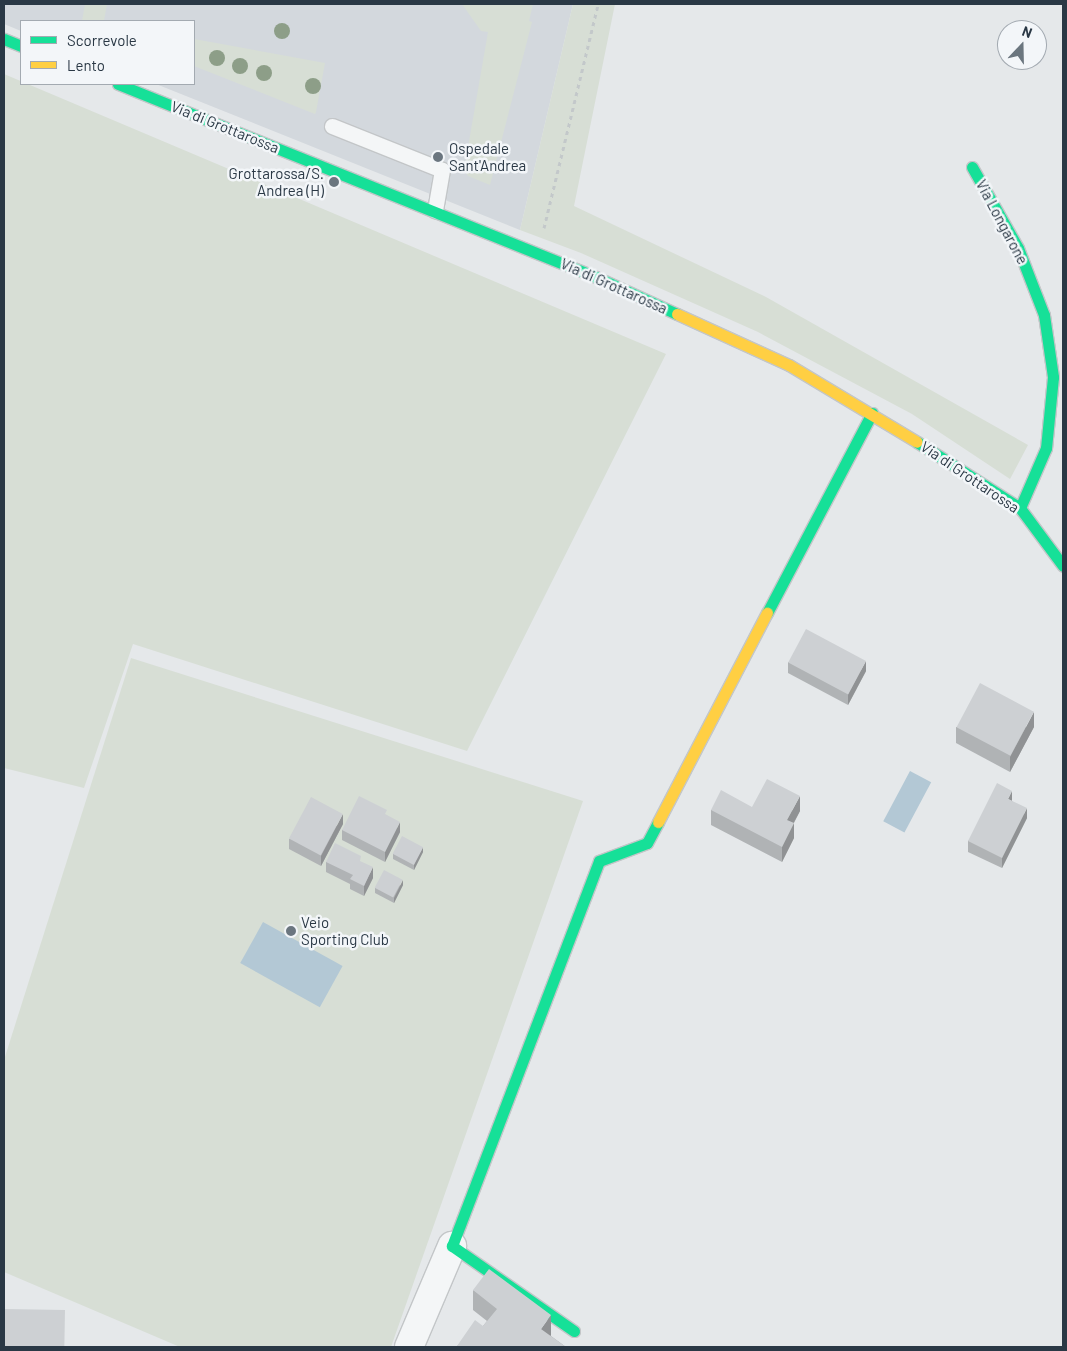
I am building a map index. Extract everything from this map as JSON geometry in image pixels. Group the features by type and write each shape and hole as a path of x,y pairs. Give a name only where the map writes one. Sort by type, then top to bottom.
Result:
{"street":[{"path":"4,40 20,46"},
{"name":"Via di Grottarossa","path":"121,85 538,253 789,365 872,413 1020,508 1063,566"},
{"name":"Via Longarone","path":"972,167 1018,248 1044,315 1053,377 1046,448 1020,508"},
{"path":"409,1347 452,1246 599,861 647,843 872,413"},
{"path":"452,1246 574,1331"}],"lane":[{"path":"332,126 442,170 435,210"}],"path":[{"path":"538,253 598,4"}],"shaded area":[{"name":"Ospedale Sant'Andrea","path":"4,4 573,4 520,230 158,85 195,85 195,20 20,20 20,31 4,24"},
{"path":"85,4 107,4 104,20 82,20"},
{"path":"462,4 533,4 529,21 532,22 490,185 468,176 464,170 488,32 481,31"},
{"path":"573,4 615,4 574,206 766,297 1028,445 1010,479 912,414 758,332 581,253 520,230"},
{"path":"195,39 325,63 315,114 195,66"},
{"path":"4,74 20,81 20,85 30,85 666,354 467,751 133,644 84,788 4,768"},
{"name":"Veio Sporting Club","path":"131,658 583,801 391,1347 180,1347 4,1272 4,1060"}],"water":[{"path":"910,771 931,782 904,833 883,821"},
{"path":"263,922 343,966 320,1007 240,963"}],"building":[{"path":"806,629 866,661 848,694 788,663"},
{"path":"980,683 1034,712 1010,756 957,727"},
{"path":"767,779 800,796 787,820 794,823 782,847 711,810 721,790 752,807"},
{"path":"997,783 1012,791 1008,799 1027,808 1002,858 968,841"},
{"path":"359,796 387,810 385,814 400,822 385,852 342,830"},
{"path":"311,797 343,814 321,855 289,838"},
{"path":"402,836 423,847 414,865 393,854"},
{"path":"335,843 361,856 360,861 373,867 364,886 350,879 353,875 326,862"},
{"path":"384,870 403,880 393,898 375,888"},
{"path":"489,1269 551,1315 541,1329 566,1347 457,1346 475,1320 483,1326 497,1309 473,1290"},
{"path":"4,1309 65,1310 64,1347 4,1347"}],"traffic: fast":[{"path":"4,39 20,46"},
{"path":"120,85 596,277 677,314"},
{"path":"972,167 1018,248 1044,315 1053,377 1046,448 1020,508"},
{"path":"767,613 872,413"},
{"path":"917,442 1020,508 1063,566"},
{"path":"574,1331 452,1246 599,861 647,843 658,822"}],"traffic: slow":[{"path":"677,314 789,365 917,442"},
{"path":"658,822 767,613"}],"place":[{"name":"Ospedale Sant'Andrea","path":"438,157"},
{"name":"Grottarossa/S. Andrea (H)","path":"334,182"},
{"name":"Veio Sporting Club","path":"291,931"}]}
